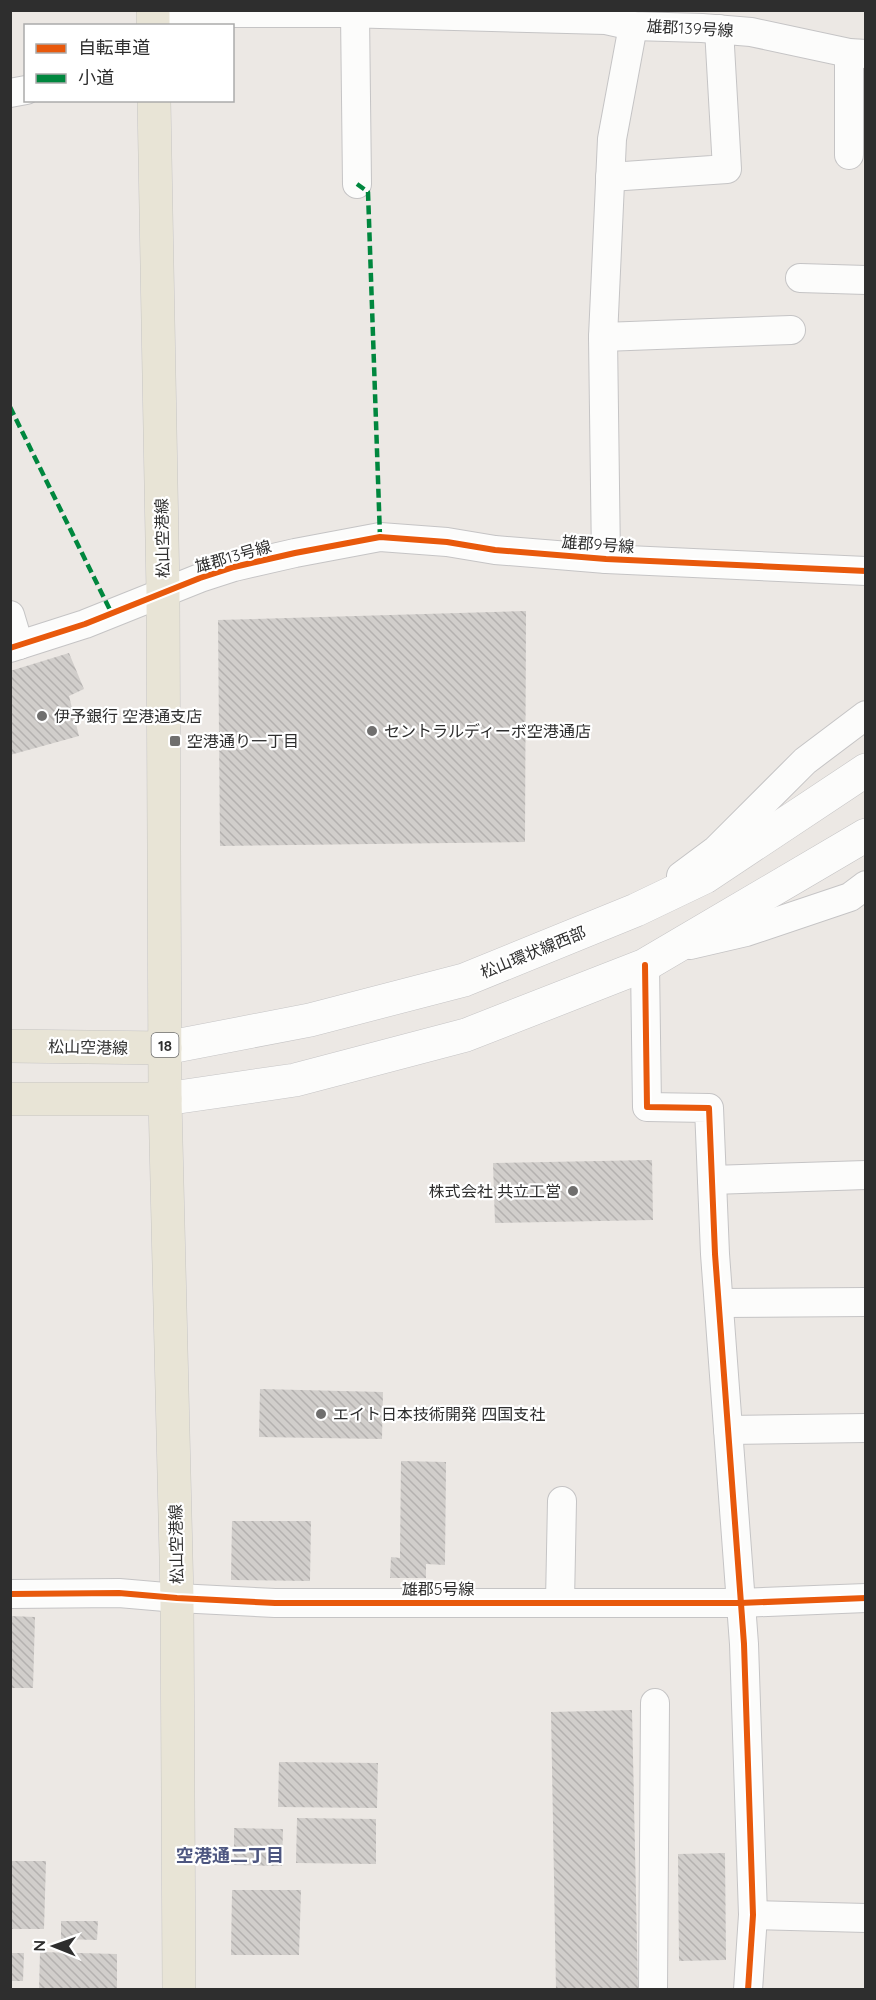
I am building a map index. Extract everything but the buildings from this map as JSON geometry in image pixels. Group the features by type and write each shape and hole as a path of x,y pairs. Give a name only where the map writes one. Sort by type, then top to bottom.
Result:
{"main road":[{"name":"松山空港線","path":"154,102 163,593 165,1099 177,1598 179,1989"},
{"name":"松山空港線","path":"10,1046 165,1048"},
{"path":"10,1099 165,1099"}],"street":[{"name":"雄郡139号線","path":"153,16 347,12 708,22 857,54"},
{"path":"347,12 357,184"},
{"path":"606,559 603,337 615,19"},
{"path":"610,177 727,168 708,22"},
{"path":"849,155 857,54"},
{"path":"800,278 866,280"},
{"path":"603,337 791,330"},
{"name":"雄郡9号線","path":"330,545 380,537 606,559 866,571"},
{"name":"雄郡13号線","path":"15,646 85,624 111,612 234,567 330,545"},
{"path":"10,615 15,646"},
{"path":"636,910 716,850 805,761 866,715"},
{"name":"松山環状線西部","path":"165,1048 310,1020 464,980 636,910 705,877 866,770"},
{"path":"165,1099 295,1080 466,1035 645,965 866,835"},
{"path":"674,948 746,932 850,897 866,885"},
{"path":"645,965 647,1107 709,1108 719,1303 744,1644 753,1915 748,1989"},
{"path":"712,1180 866,1175"},
{"path":"719,1303 866,1302"},
{"path":"728,1430 866,1428"},
{"path":"560,1602 562,1501"},
{"name":"雄郡5号線","path":"10,1594 119,1593 275,1603 740,1602 866,1598"},
{"path":"653,1989 655,1703"},
{"path":"753,1915 866,1918"}],"marked path":[{"path":"357,184 368,192 380,537"},
{"path":"10,407 111,612"}],"cycle path":[{"path":"10,648 85,624 200,578 234,567 380,537 606,559 866,571"},
{"path":"645,965 647,1107 709,1108 715,1254 744,1644 753,1915 748,1990"},
{"path":"10,1594 119,1593 275,1603 740,1603 866,1598"}],"place":[{"name":"伊予銀行 空港通支店","path":"42,716"},
{"name":"セントラルディーボ空港通店","path":"372,731"},
{"name":"空港通り一丁目","path":"175,741"},
{"name":"株式会社 共立工営","path":"573,1191"},
{"name":"エイト日本技術開発 四国支社","path":"321,1414"}],"district":[{"name":"空港通二丁目","path":"230,1855"}]}
